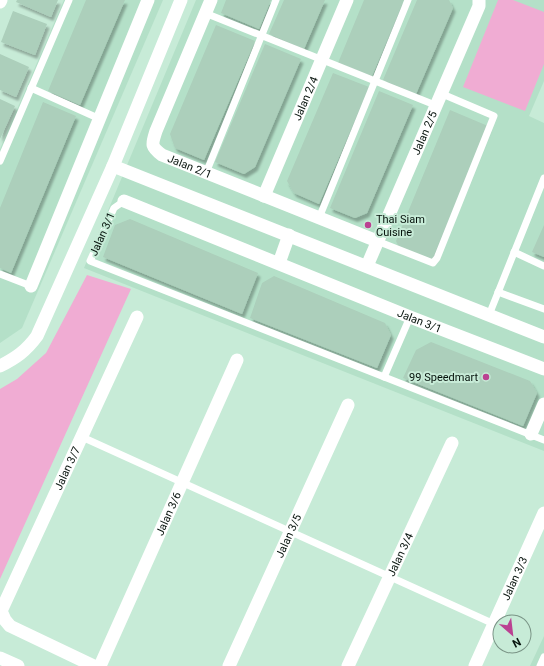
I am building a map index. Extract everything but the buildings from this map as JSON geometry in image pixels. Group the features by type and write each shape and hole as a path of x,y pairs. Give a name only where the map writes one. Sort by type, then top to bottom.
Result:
{"street":[{"path":"31,286 148,0"},
{"path":"0,366 15,358 28,348 37,336 113,166 181,0"},
{"name":"Jalan 2/1","path":"210,0 156,130 152,142 154,149 162,155 376,241"},
{"name":"Jalan 2/4","path":"264,196 347,0"},
{"name":"Jalan 2/5","path":"367,266 376,241 479,6 478,0"},
{"path":"113,166 544,337"},
{"name":"Jalan 3/1","path":"124,201 544,369"},
{"path":"279,263 289,235"},
{"name":"Jalan 3/7","path":"94,666 10,626 4,620 1,611 137,316"},
{"name":"Jalan 3/6","path":"100,666 237,360"},
{"path":"531,434 544,404"},
{"name":"Jalan 3/5","path":"229,666 348,405"},
{"name":"Jalan 3/4","path":"348,666 452,443"},
{"name":"Jalan 3/3","path":"499,614 544,513"},
{"name":"Jalan 3/3","path":"475,666 492,628"},
{"path":"0,658 18,666"}],"lane":[{"path":"0,161 68,0"},
{"path":"206,172 276,0"},
{"path":"319,218 408,0"},
{"path":"205,13 375,81 494,116 437,258 433,264 376,241"},
{"path":"31,88 100,119"},
{"path":"489,315 544,178"},
{"name":"Jalan 3/1","path":"124,201 114,208 90,261 544,440"},
{"path":"514,252 544,266"},
{"path":"0,274 31,286"},
{"path":"498,292 544,309"},
{"path":"384,377 410,316"},
{"path":"82,437 492,623"}],"shaded area":[{"path":"64,0 163,0 22,328 0,343 0,149"},
{"path":"196,0 544,0 544,81 529,116 544,123 544,451 84,268"},
{"path":"498,0 513,0 544,12 544,64 525,111 463,87"},
{"path":"87,275 131,289 0,579 0,389 17,379 46,353"},
{"path":"544,636 544,666 530,666"}],"place":[{"name":"Thai Siam Cuisine","path":"368,225"},
{"name":"99 Speedmart","path":"486,377"}]}
